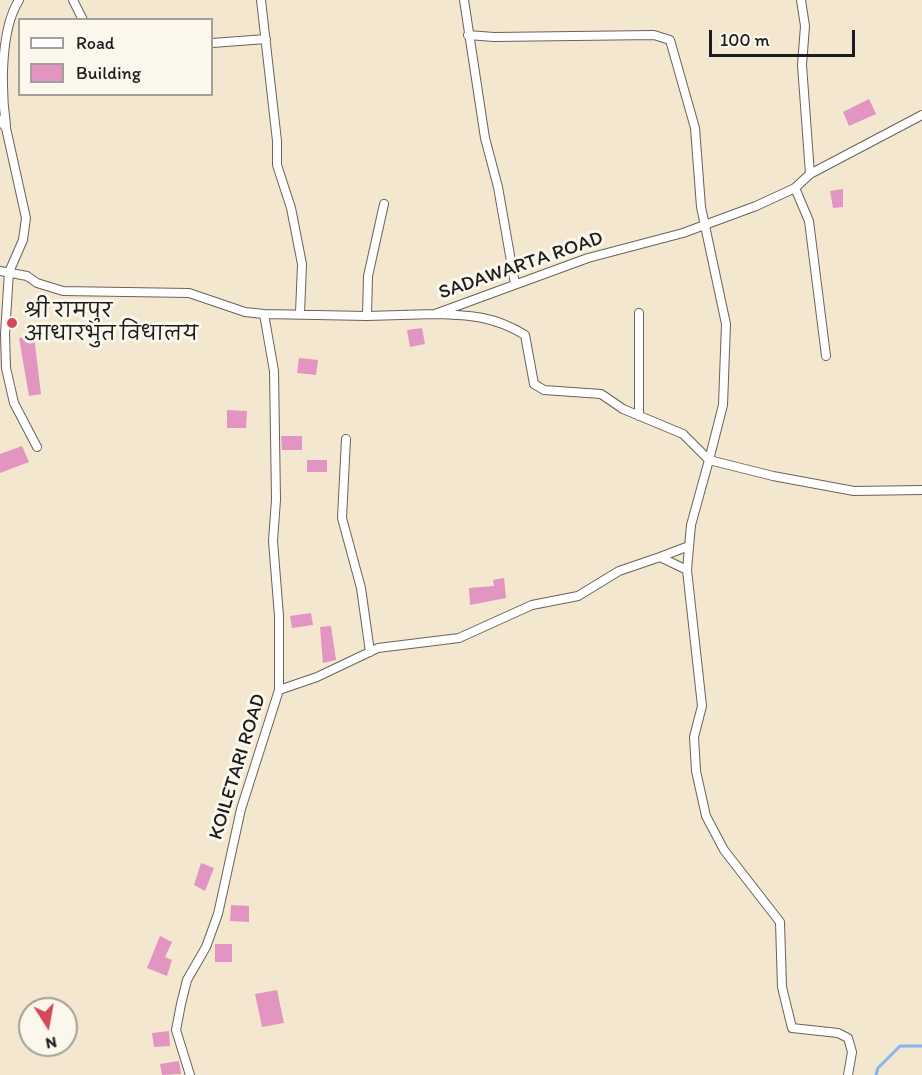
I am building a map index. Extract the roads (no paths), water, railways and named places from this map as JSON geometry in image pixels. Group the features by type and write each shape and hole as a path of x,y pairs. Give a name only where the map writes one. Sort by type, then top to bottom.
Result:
{"street":[{"path":"20,0 15,6 5,42 0,84 6,128 26,218 23,240 4,272 6,368 14,403 37,447"},
{"path":"73,0 81,18"},
{"path":"261,0 277,141 277,165 291,208 302,264 300,313"},
{"path":"464,0 485,138 498,187 515,284"},
{"path":"801,0 805,26 802,65 810,174"},
{"path":"468,35 494,37 644,35 670,40 695,128 705,225 726,324 723,405 691,525 687,570 702,706 694,737 696,771 706,816 724,850 780,922 782,987 792,1028 838,1033 848,1038 852,1052 848,1075"},
{"path":"213,43 266,39"},
{"name":"SADAWARTA ROAD","path":"4,272 27,276 37,283 63,291 189,293 245,312 264,314 367,316 435,314 588,258 705,225 795,188 810,174 922,115"},
{"path":"0,120 6,128"},
{"path":"795,188 809,221 826,356"},
{"path":"367,316 368,276 384,204"},
{"path":"639,313 639,416"},
{"name":"KOILETARI ROAD","path":"190,1075 176,1030 181,1004 187,980 206,947 219,914 241,809 279,690 279,616 273,541 276,500 274,371 264,314"},
{"path":"435,314 466,314 503,321 525,335 534,384 544,390 601,394 623,409 683,434 709,460 773,476 854,491 922,490"},
{"path":"346,439 342,518 361,588 370,652"},
{"path":"279,690 317,678 378,648 459,638 532,605 578,596 619,571 689,546"},
{"path":"660,557 687,570"}],"waterway":[{"path":"876,1075 878,1068 900,1046 922,1046"}],"place":[{"name":"श्री रामपुर आधारभुत विधालय","path":"12,323"}]}
